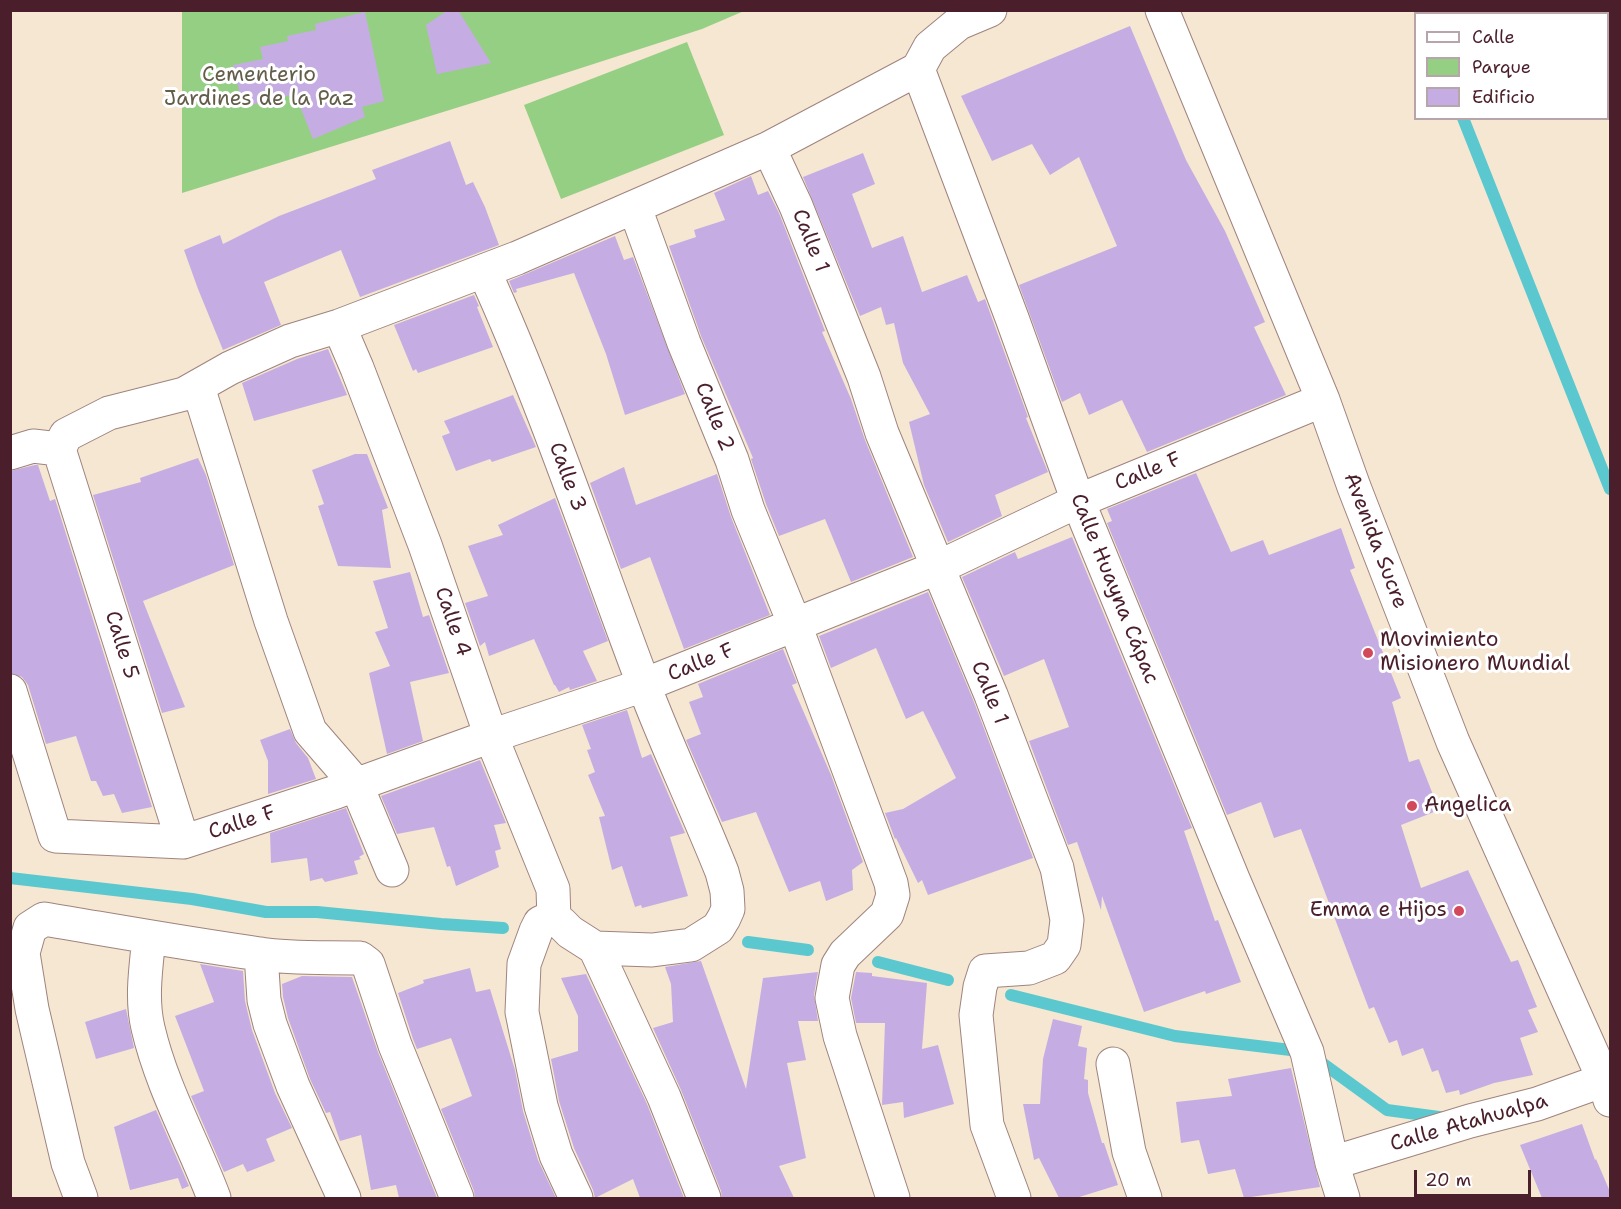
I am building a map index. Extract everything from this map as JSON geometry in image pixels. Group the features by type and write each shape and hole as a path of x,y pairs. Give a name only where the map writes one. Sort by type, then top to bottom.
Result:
{"street":[{"path":"10,453 33,446 59,449 66,435 109,413 184,394 230,368 290,341 339,326 484,271 635,208 769,148 918,69 930,47 959,23 990,10"},
{"name":"Avenida Sucre","path":"1162,10 1323,400 1354,487 1453,742 1607,1090"},
{"name":"Calle Huayna Cápac","path":"918,69 1078,501 1233,879 1307,1052 1332,1163 1336,1197"},
{"name":"Calle 1","path":"769,148 796,206 864,377 886,444 991,695 1057,868 1067,920 1064,945 1055,958 1029,968 985,971 976,1015 987,1125 1014,1198"},
{"name":"Calle 2","path":"635,208 684,343 732,460 748,510 795,625 891,883 893,895 886,914 838,965 832,998 840,1036 893,1198"},
{"name":"Calle 3","path":"484,271 552,437 644,686 722,872 727,891 728,909 718,928 691,945 652,950 595,948"},
{"name":"Calle 4","path":"339,326 425,544 490,736 553,888 554,920"},
{"path":"198,387 271,621 310,731 356,784 392,870"},
{"name":"Calle F","path":"10,690 55,836 183,842 336,792 490,736 644,686 939,567 1078,501 1323,400"},
{"name":"Calle 5","path":"59,449 183,842"},
{"path":"81,1198 68,1163 32,1010 23,952 30,928 44,919 261,954 360,958 368,964 395,1045 457,1198"},
{"path":"576,1198 556,1155 541,1106 522,1012 524,963 540,923 546,920 561,923 570,933 595,948 664,1097 704,1198"},
{"path":"149,937 144,982 147,1027 165,1082 214,1198"},
{"path":"261,954 264,1000 270,1024 293,1086 344,1198"},
{"path":"1113,1064 1128,1152 1145,1198"},
{"name":"Calle Atahualpa","path":"1332,1163 1470,1121 1607,1090"}],"green space":[{"name":"Cementerio Jardines de la Paz","path":"182,10 744,11 702,29 182,193"},
{"path":"687,42 724,135 561,199 524,105"}],"building":[{"path":"448,10 458,10 491,63 437,74 426,25"},
{"path":"365,12 384,101 362,107 365,117 313,139 295,94 243,107 233,65 263,59 260,47 288,41 287,36 316,30 315,24"},
{"path":"1130,26 1186,160 1225,231 1265,322 1254,327 1286,395 1147,452 1122,400 1089,415 1080,393 1062,402 1019,285 1117,246 1079,157 1050,175 1032,144 992,161 961,96"},
{"path":"450,141 466,185 473,182 499,245 360,297 341,250 264,282 281,325 223,350 184,250 220,235 223,244 279,216 376,179 372,170"},
{"path":"863,153 875,184 852,194 872,248 903,236 922,292 967,275 978,302 985,299 1028,417 1026,418 1048,472 995,495 1002,516 948,542 924,485 909,422 930,414 903,363 894,323 886,325 881,307 860,316 803,177"},
{"path":"751,176 758,195 768,191 779,213 825,331 822,332 913,557 851,582 825,519 779,536 751,459 753,458 701,336 669,246 696,237 694,230 725,220 714,193"},
{"path":"615,236 624,260 633,257 685,394 625,415 606,354 574,273 516,289 517,292 514,293 509,281"},
{"path":"474,295 493,347 418,373 416,369 413,371 394,325"},
{"path":"328,349 347,395 254,421 242,383 297,359"},
{"path":"513,395 536,447 456,471 442,436 450,433 444,421"},
{"path":"355,454 367,454 388,508 382,510 391,568 338,566 318,506 324,504 312,470"},
{"path":"198,458 206,475 234,565 143,601 185,707 162,713 93,495 141,482 140,478"},
{"path":"38,465 50,501 55,499 152,807 122,813 114,794 103,796 96,781 91,781 76,736 46,744 28,685 22,677 10,673 10,471"},
{"path":"624,467 636,505 717,474 731,517 770,615 684,649 650,557 621,569 590,483"},
{"path":"1196,473 1231,552 1263,540 1269,555 1341,528 1355,568 1350,570 1401,698 1392,702 1409,762 1419,759 1439,810 1401,825 1421,888 1468,870 1511,962 1518,960 1537,1007 1528,1010 1538,1032 1520,1038 1533,1075 1494,1083 1460,1095 1459,1090 1446,1093 1438,1070 1432,1072 1423,1048 1402,1056 1397,1040 1389,1043 1374,1007 1369,1009 1301,829 1274,838 1261,802 1227,815 1107,523 1112,521 1107,509"},
{"path":"555,498 608,641 583,651 597,681 570,690 569,687 559,692 534,639 489,656 485,642 480,646 465,603 488,596 468,546 503,535 498,525"},
{"path":"1072,537 1192,828 1184,831 1215,921 1218,920 1241,982 1206,994 1205,991 1144,1012 1102,896 1101,910 1077,842 1068,845 1029,741 1069,727 1044,659 1004,676 962,577 1015,552 1018,559"},
{"path":"410,572 423,617 429,615 449,673 410,682 423,741 387,754 369,673 390,666 375,632 388,628 373,581"},
{"path":"928,592 974,702 1033,858 928,895 922,880 918,883 895,839 885,813 903,809 956,778 923,711 906,719 876,648 831,668 819,636"},
{"path":"783,649 797,683 792,685 831,775 863,862 852,870 853,890 826,901 820,881 789,892 756,812 722,822 686,740 701,734 689,702 703,697 698,684"},
{"path":"627,710 642,758 651,754 685,833 670,837 688,896 642,908 641,905 635,907 622,866 612,870 599,817 605,816 588,775 595,772 587,750 591,749 582,725"},
{"path":"290,729 296,743 308,758 316,779 268,794 268,761 260,740"},
{"path":"480,760 506,823 494,825 501,849 495,851 499,867 456,886 434,827 397,834 381,796"},
{"path":"346,808 364,854 359,857 361,859 354,861 358,874 325,882 322,878 310,881 307,858 271,863 270,833"},
{"path":"701,961 746,1089 763,978 818,972 814,995 818,1021 798,1021 806,1060 787,1063 806,1158 779,1166 794,1198 722,1198 681,1090 653,1028 673,1022 671,984 665,967"},
{"path":"200,964 243,971 245,1001 252,1030 275,1093 292,1128 266,1139 275,1161 247,1172 243,1164 224,1172 191,1096 204,1091 175,1016 214,1002"},
{"path":"470,968 476,992 490,989 515,1070 523,1111 538,1160 556,1198 475,1198 441,1109 472,1096 451,1038 417,1049 413,1039 398,993 424,983 423,980"},
{"path":"856,972 927,983 922,1049 938,1045 954,1104 904,1118 903,1102 882,1105 885,1023 856,1023 851,998"},
{"path":"586,974 647,1104 684,1198 640,1198 633,1179 595,1198 574,1148 559,1101 551,1059 578,1051 578,1016 561,978"},
{"path":"302,976 352,977 378,1052 437,1198 399,1198 396,1185 371,1190 361,1135 340,1141 330,1112 326,1113 310,1079 288,1018 283,997 282,984"},
{"path":"126,1009 134,1048 96,1059 85,1022"},
{"path":"1053,1019 1082,1026 1078,1046 1087,1048 1084,1079 1088,1080 1088,1093 1102,1143 1104,1143 1118,1185 1076,1198 1059,1198 1039,1158 1034,1160 1023,1104 1040,1104 1043,1059"},
{"path":"1291,1068 1320,1187 1244,1198 1235,1169 1208,1174 1199,1140 1181,1143 1176,1102 1232,1096 1228,1079"},
{"path":"156,1110 189,1186 182,1189 178,1178 130,1190 114,1127"},
{"path":"1582,1124 1611,1198 1542,1198 1520,1145"}],"waterway":[{"path":"1464,120 1610,489"},
{"path":"10,878 192,899 266,912 317,912 503,928"},
{"path":"748,942 808,950"},
{"path":"878,962 948,980"},
{"path":"1011,995 1175,1036 1307,1052 1387,1110 1446,1118"}],"place":[{"name":"Movimiento Misionero Mundial","path":"1368,653"},
{"name":"Angelica","path":"1412,806"},
{"name":"Emma e Hijos","path":"1459,911"}]}
